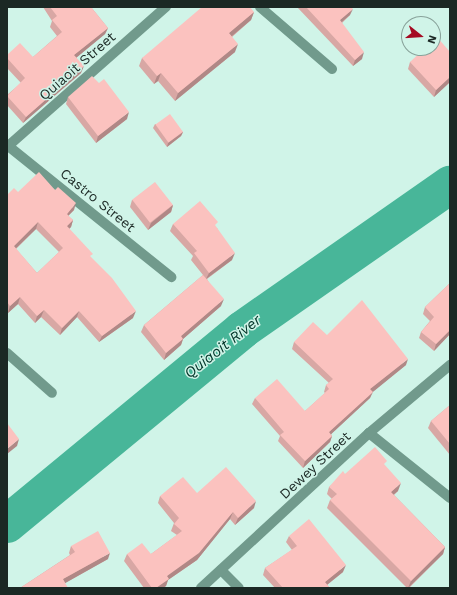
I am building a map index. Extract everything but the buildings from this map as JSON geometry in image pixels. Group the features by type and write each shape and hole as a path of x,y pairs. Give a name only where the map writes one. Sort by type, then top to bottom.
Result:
{"street":[{"name":"Quiaoit Street","path":"7,146 166,7"},
{"path":"260,7 332,69"},
{"name":"Castro Street","path":"7,146 171,276"},
{"path":"7,353 52,392"},
{"name":"Dewey Street","path":"201,588 369,433 450,365"},
{"path":"369,433 450,498"},
{"path":"221,570 239,588"}],"waterway":[{"name":"Quiaoit River","path":"7,524 242,330 450,185"}]}
